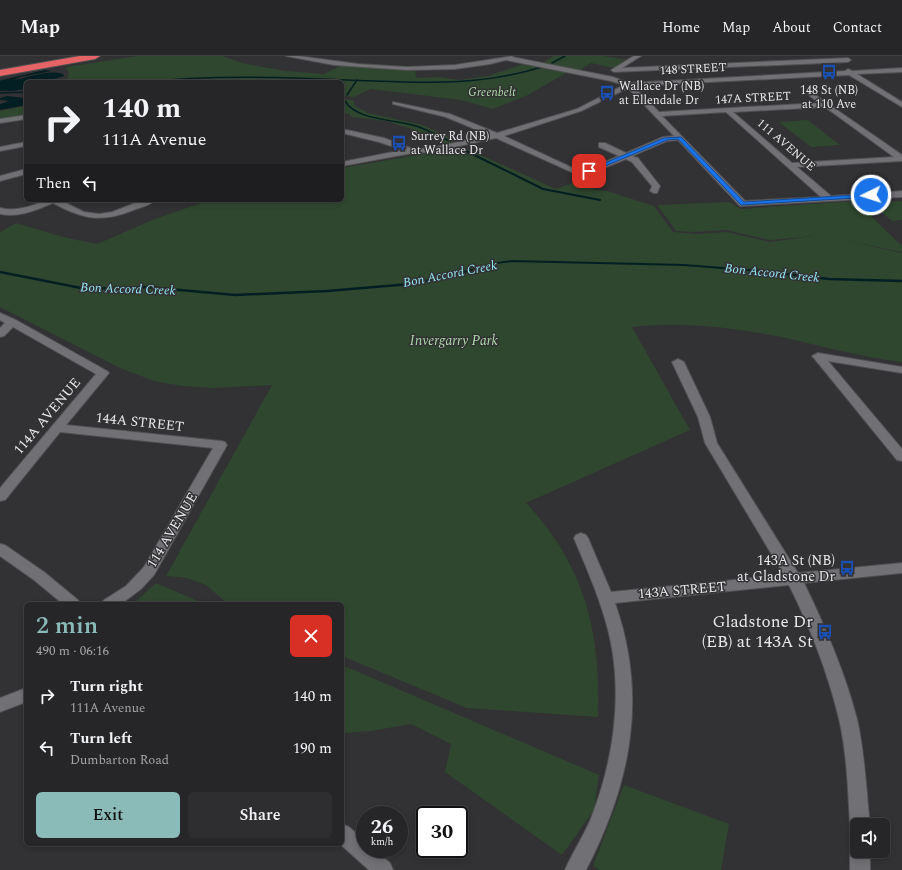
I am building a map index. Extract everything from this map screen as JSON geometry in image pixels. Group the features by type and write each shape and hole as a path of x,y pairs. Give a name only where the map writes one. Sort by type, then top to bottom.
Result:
{"highway":[{"path":"0,69 53,56"},
{"path":"0,69 66,56"},
{"path":"0,69 82,56"},
{"path":"0,69 95,56"}],"street":[{"path":"291,56 334,63 390,67 442,67 478,64 508,57 620,81 629,85 743,204 902,194"},
{"path":"599,77 638,56"},
{"path":"471,59 478,64"},
{"path":"831,60 902,105"},
{"path":"614,70 848,60"},
{"name":"148 STREET","path":"629,85 648,82 902,70"},
{"path":"344,164 414,151 426,151 498,136 574,113 629,85"},
{"path":"809,93 902,159"},
{"path":"395,103 448,115 498,136 569,170 583,172 666,139 679,138"},
{"name":"147A STREET","path":"657,114 827,105"},
{"name":"111 AVENUE","path":"728,111 828,198"},
{"path":"0,121 24,117"},
{"path":"344,131 381,140 414,151"},
{"path":"0,149 24,144"},
{"path":"602,145 637,162 656,186 654,191"},
{"path":"791,165 902,159"},
{"path":"0,179 24,172"},
{"path":"0,211 8,213 20,212 48,202"},
{"path":"58,202 86,215 100,217 109,216 146,202"},
{"path":"0,316 12,322 0,334"},
{"name":"114A AVENUE","path":"0,497 103,373 12,322"},
{"path":"902,370 818,356 902,457"},
{"path":"678,362 704,417 711,443 794,579 809,609 839,687 848,720 854,757 859,818"},
{"name":"144A STREET","path":"56,428 222,445"},
{"name":"114 AVENUE","path":"112,602 130,591 149,571 222,445"},
{"path":"575,870 603,813 613,777 621,738 624,690 619,644 605,598 581,538"},
{"path":"0,549 39,576 71,602"},
{"name":"143A STREET","path":"605,598 902,568"},
{"path":"0,705 24,696"},
{"path":"344,835 383,870"},
{"path":"860,858 860,870"}],"green space":[{"name":"Greenbelt","path":"137,56 222,56 242,63 285,71 324,74 342,65 415,68 416,78 439,77 459,80 488,76 527,63 568,72 528,95 493,109 461,100 371,89 354,97 344,96 344,80 67,80 69,74 66,67"},
{"name":"Greenbelt","path":"553,56 603,56 629,60 614,68 591,63 578,71 541,64"},
{"path":"344,99 353,100 355,106 368,113 423,125 461,143 446,145 409,128 385,121 351,117 350,114 344,113"},
{"path":"24,106 24,115 0,119 0,111"},
{"path":"808,120 840,145 811,147 779,122"},
{"name":"Invergarry Park","path":"463,147 556,189 575,182 596,190 607,191 654,206 673,232 696,234 727,232 769,242 814,236 770,240 726,230 692,232 676,231 657,205 729,202 741,209 855,201 902,246 902,252 838,239 902,253 902,362 858,355 786,338 748,331 690,325 651,325 632,327 690,430 526,503 563,551 576,576 585,602 592,629 596,657 598,717 467,708 344,657 344,602 226,602 206,585 187,578 166,576 272,385 212,388 182,386 154,381 120,368 0,307 0,232 16,223 67,238 97,244 155,219 204,202 344,202 344,168"},
{"path":"902,201 902,220 892,221 870,203"},
{"path":"156,583 200,602 135,602"},
{"path":"344,666 599,775 594,810 562,855 445,772 451,744 411,724 371,731 344,733"},
{"path":"624,785 729,824 721,870 600,870 593,866"}],"water":[{"path":"45,70 51,71 13,80 44,73 57,73 63,74 64,76 51,80 24,80 24,89 11,91 0,91 0,81"},
{"path":"7,96 24,98 24,105 0,110 0,104 9,101 0,100 0,98"}],"waterway":[{"path":"552,63 565,56"},
{"path":"357,80 397,82 469,81 517,74 542,67"},
{"path":"168,80 244,77 357,80"},
{"path":"347,95 357,80"},
{"path":"0,93 24,92"},
{"path":"345,101 351,108 367,116 416,126 450,141"},
{"path":"464,150 543,189 600,200"},
{"name":"Bon Accord Creek","path":"468,271 497,263 512,261 684,265 759,271"},
{"name":"Bon Accord Creek","path":"0,272 86,289 147,287 235,295 327,291 410,284 448,277 471,270"},
{"name":"Bon Accord Creek","path":"751,270 759,271"},
{"name":"Bon Accord Creek","path":"759,271 829,279 902,281"}],"place":[{"name":"148 St (NB) at 110 Ave","path":"829,72"},
{"name":"Wallace Dr (NB) at Ellendale Dr","path":"607,93"},
{"name":"Surrey Rd (NB) at Wallace Dr","path":"399,143"},
{"name":"143A St (NB) at Gladstone Dr","path":"847,568"},
{"name":"Gladstone Dr (EB) at 143A St","path":"825,632"}],"route":[{"path":"589,171 666,139 679,138 743,204 871,195"}]}
